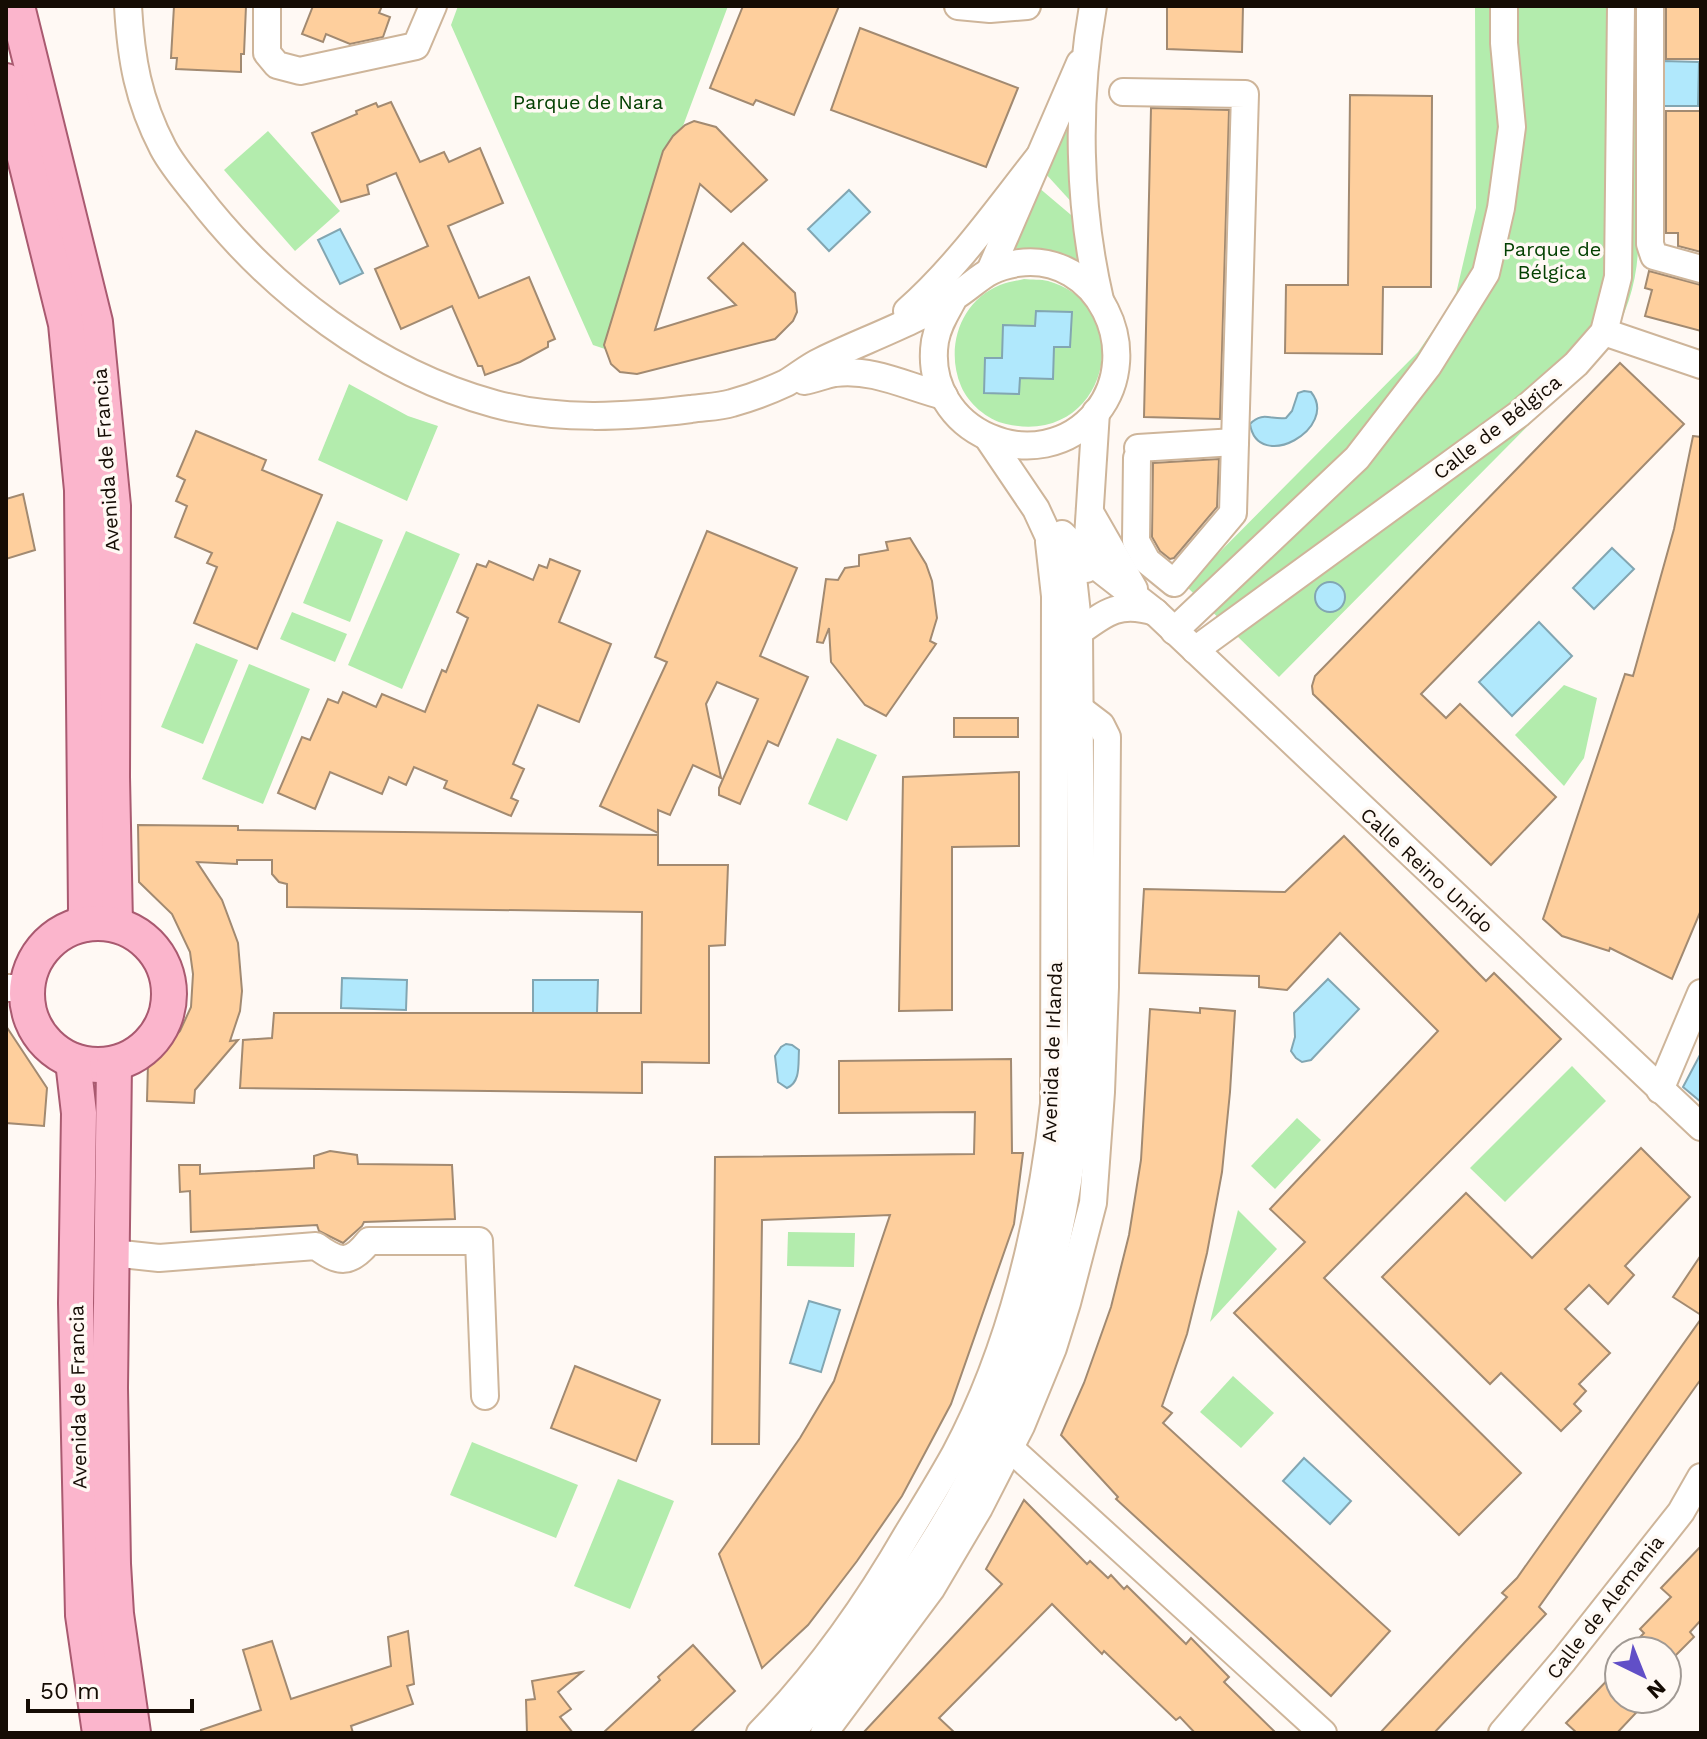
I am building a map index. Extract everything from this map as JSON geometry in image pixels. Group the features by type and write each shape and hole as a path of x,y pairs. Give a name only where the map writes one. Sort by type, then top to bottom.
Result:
{"main road":[{"name":"Avenida de Francia","path":"17,6 95,322 113,506 112,777 100,924"},
{"name":"Avenida de Francia","path":"6,81 66,324 84,505 86,910 100,924"},
{"path":"100,924 137,934 155,950 166,971 169,994 165,1018 154,1039 136,1054 114,1064 73,1061 57,1053 43,1040 16,988 51,940 66,929 100,924"},
{"name":"Avenida de Francia","path":"73,1061 79,1113 76,1303 83,1615 100,1733"},
{"name":"Avenida de Francia","path":"114,1064 110,1388 113,1564 116,1614 133,1733"}],"street":[{"path":"267,6 267,53 277,65 300,71 416,46 433,6"},
{"path":"958,6 990,9 1027,6"},
{"path":"1093,6 1083,56 1082,141 1086,216 1092,267 1100,300"},
{"path":"1174,631 1357,458 1428,366 1486,273 1501,208 1512,127 1504,43 1504,6"},
{"name":"Calle de Bélgica","path":"1195,650 1519,414 1576,364 1604,332 1618,277 1621,6"},
{"path":"1650,6 1650,244 1654,256 1701,269"},
{"path":"127,8 134,71 149,117 165,152 228,234 315,314 349,337 428,381 494,404 530,412 598,416 728,404 785,383 836,373 883,375 907,386 944,396"},
{"path":"990,271 1083,56"},
{"path":"1123,92 1245,94 1233,513 1174,583 1147,561 1128,531 1138,453 1235,442"},
{"path":"873,338 910,309 935,284 998,211 1038,158"},
{"path":"785,383 816,363 955,296 976,278 1019,263 1049,266 1083,283 1100,300 1109,316 1116,339 1117,358 1113,383 1096,412 1082,427 1058,440 1026,446 988,438 971,428 952,409 937,376 935,342 940,322 955,296"},
{"path":"1604,332 1701,365"},
{"name":"Avenida de Irlanda","path":"1079,632 1091,514 1096,412"},
{"name":"Avenida de Irlanda","path":"824,1733 931,1589 1011,1449 1053,1348 1093,1203 1101,1092 1093,986 1079,632 1073,577 1069,562 1048,535 1036,509 988,438"},
{"name":"Calle Reino Unido","path":"1036,509 1087,559 1147,606 1195,650 1701,1127"},
{"name":"Calle Reino Unido","path":"1091,514 1147,606"},
{"name":"Avenida de Irlanda","path":"760,1733 858,1613 956,1452 995,1363 1029,1252 1047,1164 1054,1104 1055,596 1048,535"},
{"path":"1079,632 1122,607 1147,606"},
{"name":"Avenida de Irlanda","path":"791,1733 870,1635 928,1549 964,1488 1005,1406 1035,1323 1054,1247 1072,1154 1080,1059 1093,986"},
{"path":"1660,1090 1698,1006"},
{"path":"112,1253 159,1258 316,1246 332,1258 342,1260 352,1257 369,1241 479,1241 485,1396"},
{"path":"1011,1449 1323,1733"},
{"name":"Calle de Alemania","path":"1502,1733 1681,1512 1701,1477"}],"green space":[{"name":"Parque de Nara","path":"458,6 728,6 671,158 614,352 593,345 451,25"},
{"name":"Parque de Bélgica","path":"1475,6 1639,6 1638,251 1629,299 1609,344 1279,677 1186,586 1418,352 1455,298 1476,208"},
{"path":"1070,124 1076,207 1045,173"},
{"path":"268,131 340,211 295,251 224,170"},
{"path":"1038,187 1077,220 1083,263 1046,249 1007,250"},
{"path":"1024,279 1048,281 1077,295 1094,317 1102,344 1100,371 1089,396 1069,415 1041,426 1006,424 985,415 964,392 956,371 956,342 966,314 986,292","holes":["1036,312 1070,347 1054,347 1020,378 1019,394 985,358 1002,358 1036,327"]},
{"path":"349,384 408,416 438,426 407,501 318,460"},
{"path":"337,521 383,540 350,622 303,603"},
{"path":"406,531 460,554 402,689 348,665"},
{"path":"292,612 347,634 335,662 280,639"},
{"path":"196,643 238,660 203,744 161,727"},
{"path":"249,664 310,689 263,804 202,779"},
{"path":"1564,685 1597,698 1584,758 1564,786 1515,735"},
{"path":"837,738 877,755 847,821 808,804"},
{"path":"1572,1066 1606,1101 1505,1202 1470,1168"},
{"path":"1297,1118 1321,1140 1275,1189 1251,1166"},
{"path":"1238,1210 1277,1249 1210,1322"},
{"path":"788,1232 855,1233 854,1267 787,1266"},
{"path":"1233,1376 1274,1413 1241,1448 1200,1412"},
{"path":"472,1442 578,1485 556,1538 450,1495"},
{"path":"618,1479 674,1501 630,1609 574,1586"}],"water":[{"path":"1663,61 1699,62 1698,106 1662,106"},
{"path":"849,190 870,212 829,251 808,229"},
{"path":"340,229 363,273 340,284 318,240"},
{"path":"1036,311 1072,312 1070,347 1054,347 1053,379 1020,378 1019,394 984,393 985,358 1002,358 1003,325 1035,326"},
{"path":"1311,392 1317,406 1315,419 1307,431 1280,445 1267,445 1256,438 1250,424 1254,420 1263,417 1286,418 1298,393"},
{"path":"1612,548 1634,569 1594,609 1573,588"},
{"path":"1330,582 1341,586 1345,597 1341,608 1330,612 1319,608 1315,597 1319,586"},
{"path":"1539,622 1572,656 1512,716 1479,682"},
{"path":"342,978 407,980 406,1010 341,1008"},
{"path":"1328,979 1359,1009 1311,1060 1302,1062 1291,1051 1295,1037 1294,1013"},
{"path":"533,980 598,980 597,1013 533,1013"},
{"path":"786,1044 799,1050 797,1077 787,1088 778,1082 775,1056"},
{"path":"1701,1053 1701,1102 1683,1087"},
{"path":"809,1301 840,1310 821,1372 790,1363"},
{"path":"1304,1458 1351,1501 1330,1524 1283,1481"}],"building":[{"path":"174,6 246,6 241,72 176,69 177,58 171,58"},
{"path":"313,6 382,6 379,13 390,17 383,37 350,44 326,34 323,42 302,34"},
{"path":"743,6 839,6 794,115 756,100 753,105 710,88"},
{"path":"1167,6 1243,6 1242,52 1167,49"},
{"path":"1666,6 1701,6 1701,59 1666,59"},
{"path":"860,28 1018,88 986,167 831,110"},
{"path":"1350,95 1432,96 1431,287 1383,287 1382,354 1285,353 1286,285 1348,285"},
{"path":"391,102 420,162 444,152 449,162 480,148 503,203 448,226 479,298 529,277 555,339 548,342 548,347 485,375 482,366 478,366 452,306 401,329 375,269 428,246 396,173 367,185 369,194 341,202 312,133 376,103 378,107"},
{"path":"1151,108 1229,110 1220,419 1144,417"},
{"path":"1666,111 1701,111 1701,252 1678,246 1678,233 1666,233"},
{"path":"694,121 716,127 767,180 731,212 700,184 655,330 736,305 708,278 743,243 795,293 797,312 793,321 775,339 637,374 620,372 611,364 604,345 663,151 673,136"},
{"path":"1649,271 1701,285 1701,331 1645,316 1652,290 1645,288"},
{"path":"1620,363 1684,424 1421,694 1446,718 1460,704 1556,797 1491,865 1313,694 1312,686 1315,676"},
{"path":"196,431 266,460 262,470 322,495 257,649 194,623 217,567 207,563 212,553 175,537 187,506 176,501 185,480 177,476"},
{"path":"1693,436 1701,437 1701,910 1672,979 1610,948 1609,951 1562,936 1543,919 1625,674 1633,676 1674,529"},
{"path":"1219,459 1217,507 1170,559 1160,551 1152,537 1153,463"},
{"path":"23,494 35,550 6,559 6,499"},
{"path":"707,531 797,568 760,656 808,677 778,746 768,741 740,804 719,795 719,788 758,699 717,682 706,704 721,778 693,765 670,815 658,810 658,833 600,806 667,662 655,657"},
{"path":"910,538 926,564 932,581 937,618 930,641 936,644 886,716 865,705 831,662 829,628 823,643 817,642 826,579 838,580 845,568 859,566 859,555 888,550 886,542"},
{"path":"550,559 580,571 559,622 611,644 579,722 538,705 513,764 524,769 511,798 518,801 511,816 444,788 447,781 414,767 406,785 389,777 382,794 330,772 315,809 278,793 302,737 310,740 328,699 338,703 343,692 376,707 382,694 425,712 442,670 446,672 468,618 457,612 477,564 486,567 489,561 533,580 539,565 547,568"},
{"path":"954,718 1018,718 1018,737 954,737"},
{"path":"1019,772 1019,846 952,847 952,1010 899,1011 903,777"},
{"path":"138,825 238,826 238,830 658,835 658,865 728,865 725,945 709,946 709,1063 642,1062 642,1093 240,1088 243,1040 272,1038 274,1013 641,1013 642,912 287,907 287,884 279,882 272,874 272,860 237,860 237,864 197,862 222,900 238,943 242,991 240,1011 230,1041 238,1040 195,1090 194,1103 147,1101 148,1063 180,1031 191,1007 193,974 190,952 172,914 139,882"},
{"path":"1344,836 1486,981 1494,973 1561,1039 1324,1278 1521,1473 1459,1535 1234,1313 1305,1242 1270,1209 1438,1031 1340,933 1287,990 1259,987 1259,976 1139,973 1144,889 1285,892"},
{"path":"1200,1008 1235,1011 1230,1092 1222,1172 1207,1253 1187,1334 1162,1406 1172,1413 1163,1423 1390,1631 1331,1696 1116,1499 1118,1497 1061,1435 1084,1383 1111,1307 1129,1235 1141,1160 1150,1009 1200,1013"},
{"path":"6,1026 47,1088 44,1126 6,1123"},
{"path":"1011,1059 1012,1153 1023,1153 1014,1224 951,1404 902,1496 857,1561 808,1625 762,1668 719,1554 800,1438 834,1381 890,1215 762,1220 759,1444 712,1444 715,1157 974,1154 975,1112 839,1113 839,1061"},
{"path":"1641,1148 1690,1197 1625,1266 1634,1275 1608,1304 1589,1285 1565,1309 1610,1353 1579,1384 1586,1391 1574,1404 1581,1411 1561,1431 1501,1373 1490,1384 1382,1277 1466,1193 1532,1258"},
{"path":"330,1151 357,1155 358,1164 452,1165 455,1219 364,1222 343,1243 319,1231 317,1225 191,1232 190,1191 180,1192 179,1165 200,1165 200,1174 314,1168 314,1156"},
{"path":"1701,1255 1701,1315 1673,1297"},
{"path":"1701,1319 1701,1379 1539,1607 1546,1614 1434,1733 1380,1733 1507,1597 1502,1593 1517,1578"},
{"path":"575,1366 660,1400 636,1461 551,1428"},
{"path":"1024,1500 1087,1564 1090,1561 1108,1578 1111,1575 1124,1589 1127,1586 1186,1644 1191,1638 1229,1677 1224,1682 1276,1733 1195,1733 1180,1717 1176,1720 1104,1651 1102,1654 1052,1604 939,1718 955,1733 863,1733 1002,1584 986,1569"},
{"path":"1701,1546 1701,1620 1690,1632 1694,1637 1683,1648 1683,1635 1642,1635 1644,1633 1640,1629 1671,1597 1661,1588"},
{"path":"408,1631 414,1684 407,1686 413,1704 351,1726 353,1733 201,1733 201,1730 261,1710 243,1650 272,1641 291,1699 391,1666 388,1637"},
{"path":"693,1645 735,1691 690,1733 603,1733 660,1680 658,1677"},
{"path":"582,1672 558,1692 571,1709 560,1717 573,1733 527,1733 526,1700 535,1699 532,1681"},
{"path":"1603,1685 1603,1715 1634,1715 1617,1733 1577,1733 1566,1723"}]}
